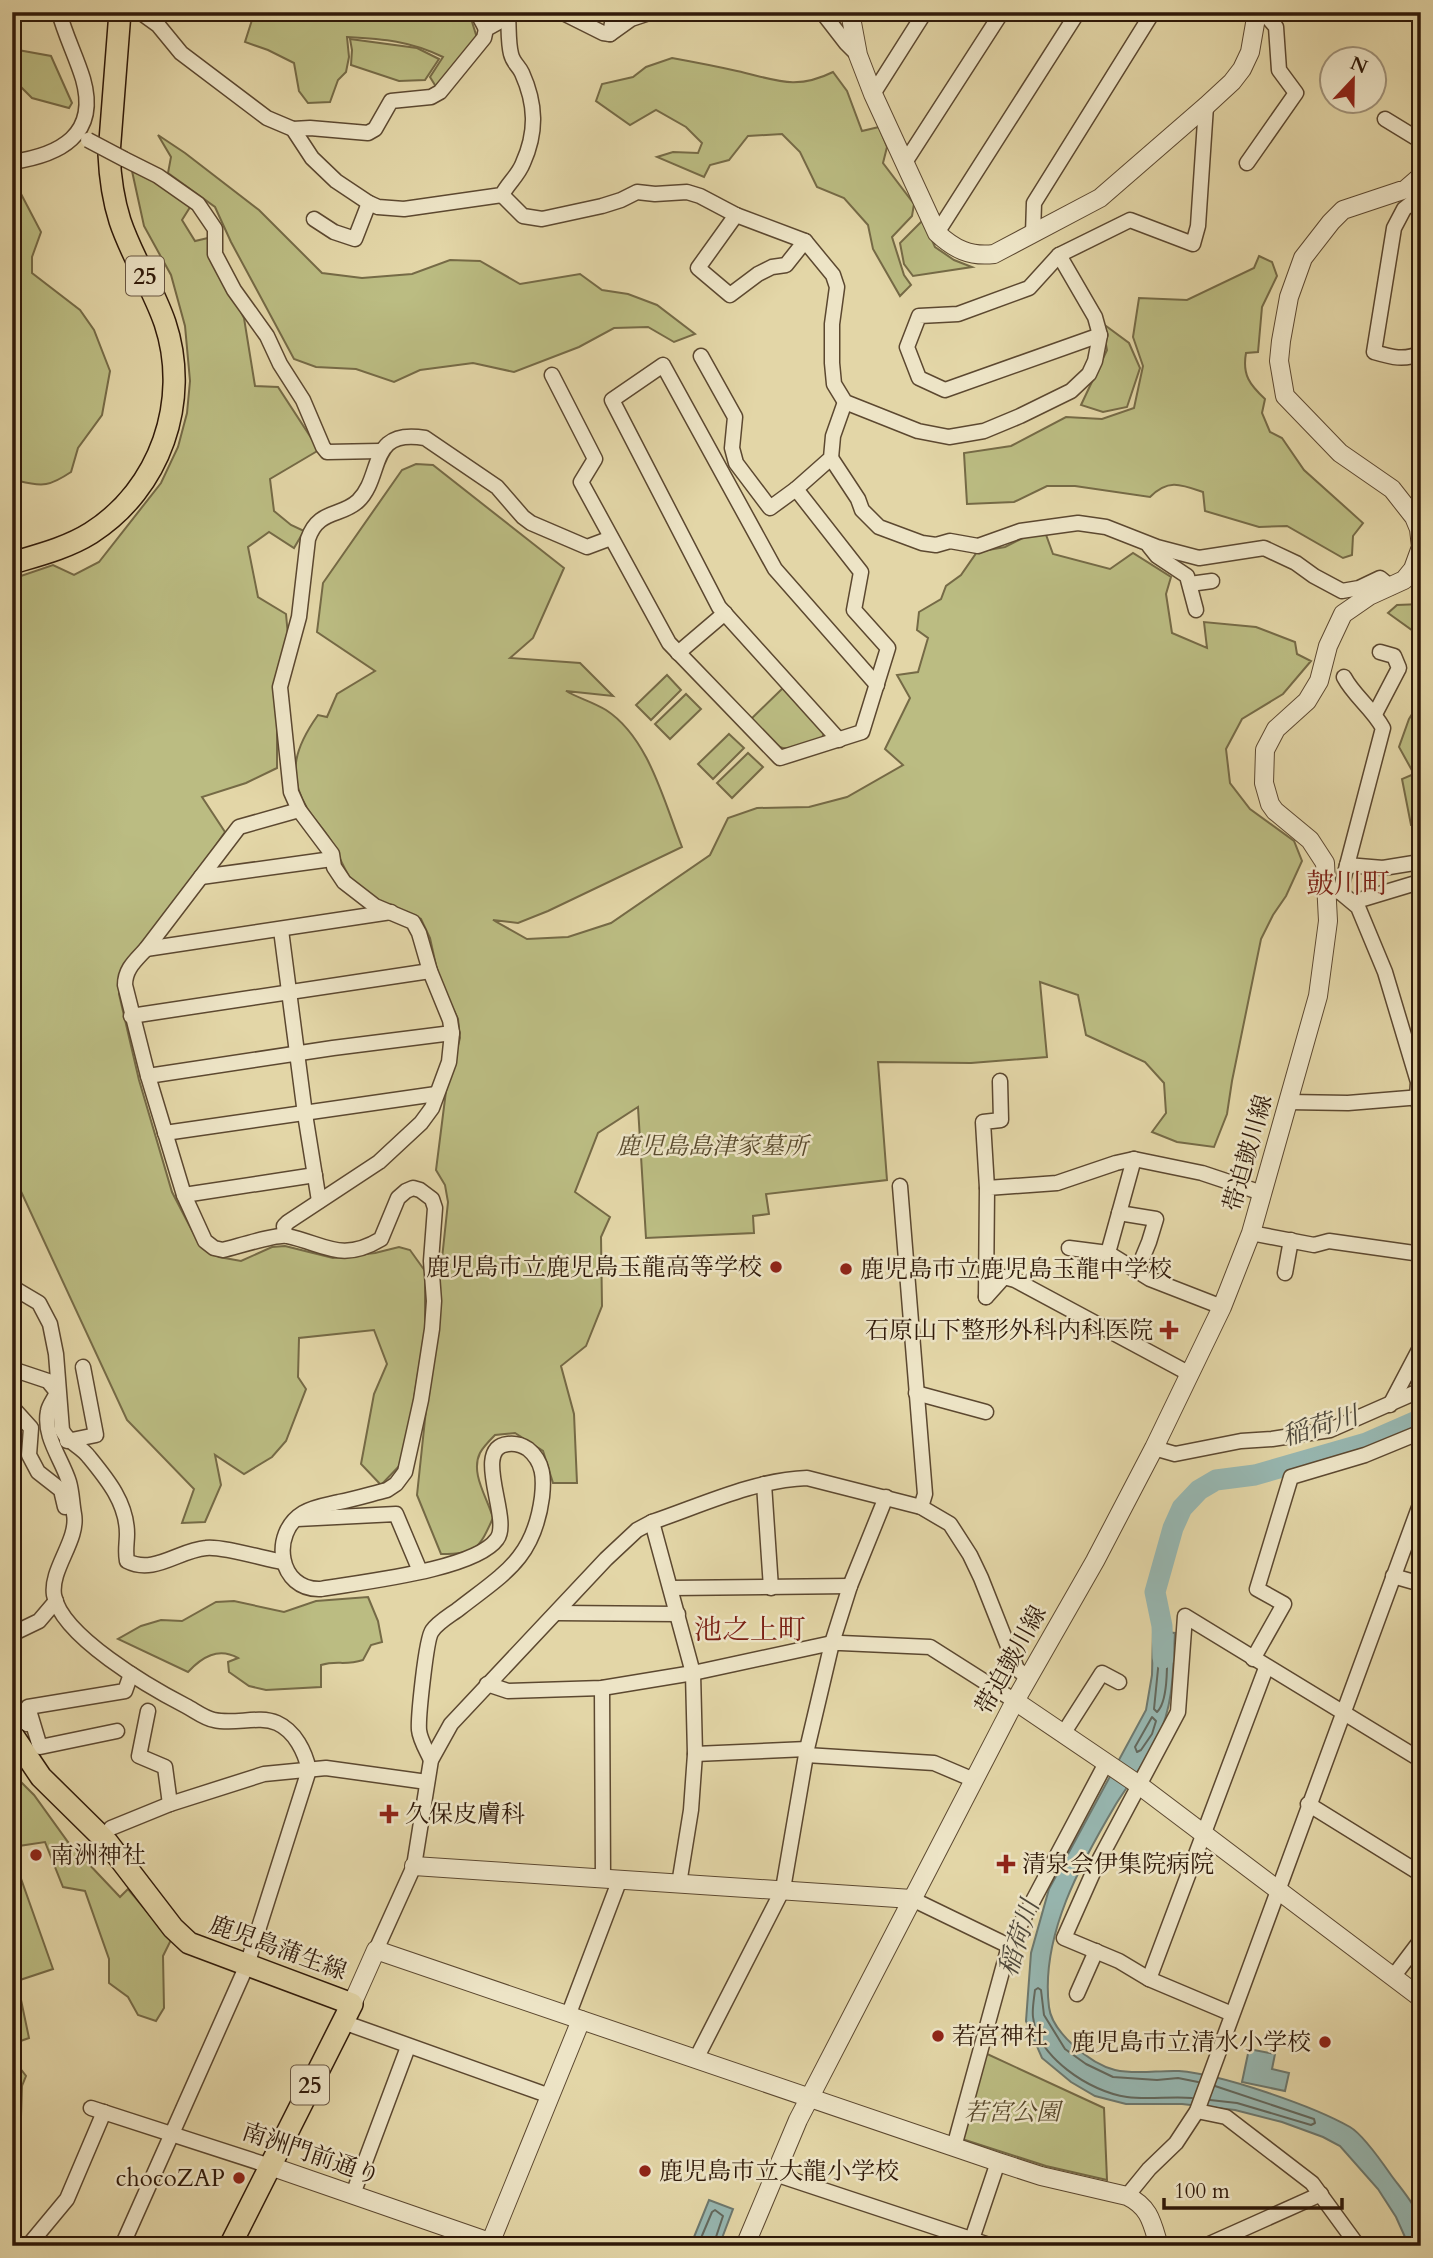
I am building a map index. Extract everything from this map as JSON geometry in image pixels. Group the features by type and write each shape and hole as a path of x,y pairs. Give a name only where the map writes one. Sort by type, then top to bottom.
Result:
{"main road":[{"name":"25","path":"12,563 73,543 107,522 128,502 156,461 169,425 174,401 173,360 166,324 120,222 110,177 109,153 120,12"},
{"name":"鹿児島蒲生線","path":"12,1734 41,1777 121,1858 173,1927 189,1943 247,1965 347,2013 230,2246"}],"street":[{"path":"59,12 83,78 87,97 82,137"},
{"path":"140,12 158,25 181,53 267,118 293,129 368,133 375,129 391,101 431,97 440,92 484,38 486,29 477,12"},
{"path":"561,12 610,34 631,19 651,12"},
{"path":"610,34 614,12"},
{"path":"822,12 858,55"},
{"path":"850,12 858,55 873,94 937,233 950,246 981,256 994,254 1100,198 1206,106 1242,69 1250,52 1257,12"},
{"path":"873,94 925,12"},
{"path":"904,164 1002,12"},
{"path":"937,233 1078,12"},
{"path":"1032,234 1034,203 1153,12"},
{"path":"1247,163 1296,93 1279,70 1276,27 1263,12"},
{"path":"293,129 312,158 336,181 378,207 404,209 502,195 519,173 534,131 534,114 529,91 520,68 511,55 512,14"},
{"path":"486,29 512,14"},
{"path":"1100,335 945,390 919,378 907,347 919,316 958,314 1029,288 1059,255 1130,220 1193,244 1198,226 1206,106"},
{"path":"1385,119 1421,141"},
{"path":"82,137 158,176 198,204 215,229 215,254 234,290 267,336 280,364 303,400 327,452 380,451 397,439 412,436 425,439 498,487 531,523 587,547 611,538"},
{"path":"12,162 49,154 82,137"},
{"name":"帯迫皷川線","path":"746,2246 798,2120 1015,1700 1095,1562 1154,1448 1222,1307 1251,1233 1318,996 1334,891 1325,863 1317,849 1270,804 1264,783 1265,750 1276,729 1302,707 1319,681 1334,628 1343,614 1369,596 1417,576 1421,547 1419,529 1414,517 1392,489 1340,453 1285,396 1279,361 1289,297 1303,258 1316,239 1343,211 1394,195 1414,199 1421,176"},
{"path":"502,195 523,216 542,219 621,201 637,192 687,192 736,215 805,241 833,275 837,287 832,324 832,363 834,384 845,402 918,431 949,437 984,431 1020,416 1072,391 1089,374 1095,361 1100,335 1095,317 1059,255"},
{"path":"1414,199 1404,209 1394,228 1374,352 1406,358 1421,353"},
{"path":"314,219 334,232 355,239 369,203"},
{"path":"736,215 698,268 730,295 758,274 772,267 786,265 805,241"},
{"path":"701,356 735,417 732,447 736,463 770,508 831,458"},
{"path":"839,740 719,607 612,400 663,365 775,569 877,685"},
{"path":"552,375 595,459 581,482 669,643 780,758 862,732 888,648 854,610 861,572 796,489"},
{"path":"845,402 833,436 831,458 862,509 879,527 914,541 936,545 950,541 978,546 1020,531 1078,523 1106,527 1146,543 1199,558 1264,548 1296,562 1314,576 1342,591 1359,588 1380,578 1391,587"},
{"path":"285,1235 284,1226 288,1222 379,1162 421,1123 432,1108 449,1062 452,1033 450,1020 430,971 419,933 412,922 375,906 338,874 328,848 299,810 291,792 280,687 299,617 308,539 312,528 320,520 358,501 365,492 380,451"},
{"path":"1146,543 1157,556 1187,576 1196,610"},
{"path":"1189,584 1212,580"},
{"path":"678,653 724,613"},
{"path":"1375,714 1399,668 1394,656 1380,652"},
{"path":"1288,1102 1419,1102 1418,1082 1385,972 1358,907 1353,901 1334,891 1347,865 1383,728 1375,714 1344,677"},
{"path":"299,810 239,827 146,949 128,967 125,976 131,1016 184,1195 205,1241 214,1248 223,1250 285,1235 335,1250 359,1250 381,1239 398,1198 406,1191 414,1188 427,1194 435,1208 432,1329 421,1400 405,1472 396,1485 387,1490 317,1506 295,1519 284,1534 283,1562 296,1583 312,1590 446,1566 484,1552 498,1538 501,1530 492,1473 492,1461 497,1450 506,1444 520,1444 530,1450 538,1460 544,1479 539,1515 529,1544 507,1572 438,1625 429,1638 419,1732 431,1760"},
{"path":"201,877 332,859"},
{"path":"1347,865 1383,868 1420,862"},
{"path":"1353,901 1416,883"},
{"path":"146,949 392,912"},
{"path":"281,930 296,1054 320,1201"},
{"path":"131,1016 430,971"},
{"path":"148,1076 452,1033"},
{"path":"1000,1081 1001,1120 984,1122 987,1188 986,1297 1004,1277 1015,1280 1190,1374"},
{"path":"165,1133 436,1094"},
{"path":"987,1188 1057,1183 1134,1159 1202,1173 1262,1193"},
{"path":"1108,1253 1134,1159"},
{"path":"184,1195 315,1175"},
{"path":"900,1186 925,1493 921,1507"},
{"path":"1119,1213 1156,1219 1137,1272"},
{"path":"1251,1233 1314,1245 1329,1241 1421,1254"},
{"path":"1285,1273 1291,1240"},
{"path":"1069,1248 1108,1253 1137,1272 1222,1307"},
{"path":"12,1287 34,1297 46,1314 56,1354 62,1430 67,1441 87,1454 118,1497 127,1533 127,1561 137,1566 150,1566 208,1547 283,1562"},
{"path":"1390,1405 1421,1346"},
{"path":"67,1441 96,1435 83,1367"},
{"path":"12,1369 48,1381 57,1392"},
{"path":"1154,1448 1175,1454 1241,1441 1272,1440 1330,1430 1421,1390"},
{"path":"57,1392 48,1411 50,1432 54,1450 69,1481 76,1525 53,1593 66,1619 78,1633 131,1674 213,1720 267,1720 280,1724 304,1752 309,1770 247,1965 122,2246"},
{"path":"916,1393 986,1412"},
{"path":"12,1407 31,1428 29,1455 38,1472 61,1490 72,1534"},
{"path":"1252,1659 1284,1604 1257,1589 1291,1477 1365,1455 1421,1432"},
{"path":"550,2096 408,2047 347,2013 414,1866 431,1760 451,1724 637,1530 652,1522 764,1484 789,1479 807,1478 921,1507 950,1524 981,1578 1017,1668 1028,1678"},
{"path":"764,1484 771,1588"},
{"path":"695,2059 783,1889 806,1752 832,1643 850,1586 886,1497"},
{"path":"1127,2196 1149,2169 1176,2143 1198,2110 1421,1502"},
{"path":"295,1519 396,1514 420,1571"},
{"path":"652,1522 693,1673 695,1754 691,1811 679,1884"},
{"path":"1393,1576 1421,1584"},
{"path":"671,1588 850,1586"},
{"path":"12,1634 39,1621 56,1601"},
{"path":"557,1613 678,1614"},
{"path":"1232,2014 1149,1979 1119,1961 1064,1938 1096,1866 1178,1712 1185,1616 1266,1668 1421,1760"},
{"path":"487,1684 508,1691 602,1688 693,1673 832,1643 930,1647 1015,1700 1138,1784 1421,1998"},
{"path":"1149,1979 1266,1668"},
{"path":"1063,1734 1102,1673 1119,1682"},
{"path":"117,1731 40,1747 28,1707 125,1691 131,1674"},
{"path":"493,2244 550,2096 575,2018 612,1879 602,1688"},
{"path":"12,1705 23,1714 37,1748"},
{"path":"148,1710 139,1756 165,1767 170,1804"},
{"path":"695,1754 806,1752 934,1763 974,1780"},
{"path":"954,2147 1009,1947 1107,1764"},
{"path":"111,1828 170,1804 264,1773 326,1768 426,1782"},
{"path":"1308,1804 1421,1874"},
{"path":"414,1866 912,1899 1009,1947"},
{"path":"1393,1978 1421,1940"},
{"path":"376,1950 998,2162 1041,2176 1127,2196 1139,2201 1149,2214 1159,2246"},
{"path":"1077,1994 1096,1951"},
{"path":"353,2194 408,2047"},
{"name":"南洲門前通り","path":"28,2246 66,2199 97,2110 353,2194 493,2244"},
{"path":"1198,2110 1226,2117 1312,2183 1358,2246"},
{"path":"972,2239 998,2162"},
{"path":"775,2175 992,2246"},
{"path":"1205,2246 1321,2194"}],"green space":[{"path":"241,12 469,12 477,38 438,90 430,77 443,57 419,47 396,42 347,37 349,57 346,72 338,80 330,102 308,103 299,91 294,63 245,42 252,20"},
{"path":"350,39 417,48 439,59 425,80 399,81 351,65"},
{"path":"18,50 51,56 72,103 69,108 32,98 12,78 12,55"},
{"path":"672,58 785,82 807,81 833,72 847,91 862,131 879,127 887,147 883,163 914,204 912,216 892,237 904,275 911,285 900,296 873,249 868,225 844,198 817,187 800,152 782,134 748,136 729,160 710,165 704,177 657,157 673,152 698,153 702,143 686,127 656,110 630,125 596,101 602,84 633,77 646,67"},
{"path":"158,135 259,210 322,273 362,278 412,274 450,260 480,261 520,284 580,274 602,290 628,294 657,305 695,334 674,342 648,327 614,328 579,347 514,372 473,363 420,370 394,382 356,369 316,367 294,359 215,207 168,173 171,157"},
{"path":"132,171 158,181 192,204 182,220 195,241 212,237 212,255 244,318 255,386 278,387 319,450 270,479 274,511 291,525 304,531 294,548 269,532 248,547 258,597 286,614 288,636 277,681 277,768 246,783 202,797 225,832 180,897 123,967 119,994 139,1080 172,1192 199,1244 219,1257 241,1261 272,1247 285,1246 333,1258 399,1247 410,1250 425,1271 425,1330 404,1461 381,1485 361,1464 374,1394 387,1364 374,1330 299,1338 298,1377 306,1389 286,1441 272,1457 244,1474 215,1455 221,1485 205,1522 182,1523 194,1489 127,1420 12,1172 12,579 53,565 74,575 99,562 161,483 178,447 187,413 190,381 185,326 171,275 144,226"},
{"path":"12,187 20,192 41,232 32,257 32,273 80,310 94,330 110,371 102,415 78,448 71,472 46,484 19,481 12,471"},
{"path":"923,220 935,247 954,260 972,267 913,276 904,264 900,243"},
{"path":"1259,256 1272,262 1277,276 1262,307 1258,352 1246,353 1246,374 1265,399 1262,413 1270,432 1282,438 1304,470 1363,523 1353,536 1352,555 1343,558 1287,526 1259,527 1205,511 1203,492 1181,485 1169,485 1150,497 1075,486 1047,486 1014,502 967,504 964,453 1011,446 1066,417 1102,419 1134,408 1143,366 1133,337 1139,298 1187,300 1254,268"},
{"path":"1102,323 1129,343 1140,368 1127,407 1103,412 1081,405 1107,350"},
{"name":"鹿児島島津家墓所","path":"416,464 433,465 564,568 533,638 510,658 580,663 613,696 566,691 606,710 621,722 633,737 653,772 682,847 518,923 493,920 527,939 568,937 611,923 710,855 728,818 757,808 809,807 847,797 903,765 885,749 910,698 897,675 918,672 928,638 917,630 919,612 941,599 946,586 961,575 977,552 1005,547 1025,537 1045,532 1053,554 1110,569 1133,553 1171,577 1166,594 1172,633 1207,648 1204,622 1256,627 1295,642 1297,654 1311,661 1283,694 1242,719 1226,749 1230,783 1250,809 1294,841 1302,861 1286,896 1261,939 1227,1114 1214,1147 1177,1142 1152,1132 1166,1113 1164,1083 1145,1062 1086,1035 1078,995 1040,982 1047,1057 971,1063 878,1062 887,1180 766,1194 769,1214 753,1216 754,1233 646,1238 638,1107 598,1133 575,1192 610,1217 601,1237 602,1306 586,1346 561,1366 574,1414 577,1483 553,1483 543,1451 515,1433 495,1435 477,1461 480,1485 493,1518 475,1548 453,1554 441,1554 417,1495 448,1202 445,1185 436,1170 446,1091 460,1038 458,1019 439,979 430,938 421,919 377,902 357,888 330,839 307,808 295,771 299,749 318,715 327,717 337,694 375,671 317,632 323,583 402,470"},
{"path":"1421,604 1421,654 1413,631 1388,613 1397,605"},
{"path":"667,675 681,690 651,720 636,705"},
{"path":"784,687 825,731 821,740 796,747 781,747 768,739 750,720"},
{"path":"686,694 701,709 670,739 655,724"},
{"path":"1421,700 1421,824 1411,825 1402,779 1414,774 1399,747 1409,719"},
{"path":"729,734 744,748 713,779 698,764"},
{"path":"748,753 763,767 732,798 717,783"},
{"path":"368,1597 378,1621 382,1642 371,1645 363,1660 321,1665 321,1687 266,1690 249,1686 229,1672 228,1662 238,1658 224,1653 205,1658 188,1672 118,1639 141,1626 161,1620 182,1621 216,1602 234,1601 284,1612 316,1601"},
{"path":"12,1773 34,1795 68,1842 120,1897 128,1889 171,1940 163,1956 164,2008 156,2021 138,2015 128,1997 109,1983 109,1959 85,1891 63,1887 45,1842 19,1846 13,1856 53,1969 17,1981 29,2038 12,2044"},
{"name":"若宮公園","path":"985,2053 1104,2108 1107,2180 1046,2166 962,2139"},
{"path":"16,2063 26,2076 22,2086 21,2117 12,2119 12,2064"}],"water":[{"path":"1153,1631 1175,1633 1172,1686 1167,1712 1154,1746 1116,1804 1077,1875 1066,1901 1051,1954 1048,1980 1052,2017 1074,2046 1105,2067 1131,2072 1179,2071 1218,2078 1291,2101 1350,2127 1372,2149 1413,2205 1421,2225 1421,2246 1409,2246 1396,2217 1378,2189 1340,2146 1323,2137 1282,2122 1235,2110 1182,2104 1126,2104 1095,2096 1071,2082 1042,2058 1026,2021 1031,1953 1049,1889 1146,1710 1152,1675"},
{"path":"1249,2049 1275,2054 1272,2069 1289,2073 1285,2091 1242,2082"},
{"path":"709,2200 733,2209 719,2246 703,2246 692,2242"}],"waterway":[{"name":"稲荷川","path":"1163,1658 1162,1626 1155,1592 1173,1528 1182,1508 1199,1490 1216,1480 1255,1475 1366,1443 1421,1419"}],"place":[{"name":"鹿児島市立鹿児島玉龍高等学校","path":"776,1267"},
{"name":"鹿児島市立鹿児島玉龍中学校","path":"846,1269"},
{"name":"石原山下整形外科内科医院","path":"1169,1330"},
{"name":"久保皮膚科","path":"389,1814"},
{"name":"南洲神社","path":"36,1855"},
{"name":"清泉会伊集院病院","path":"1006,1864"},
{"name":"若宮神社","path":"938,2036"},
{"name":"鹿児島市立清水小学校","path":"1325,2042"},
{"name":"鹿児島市立大龍小学校","path":"645,2171"},
{"name":"chocoZAP","path":"239,2178"}],"district":[{"name":"皷川町","path":"1348,884"},
{"name":"池之上町","path":"750,1630"}]}
